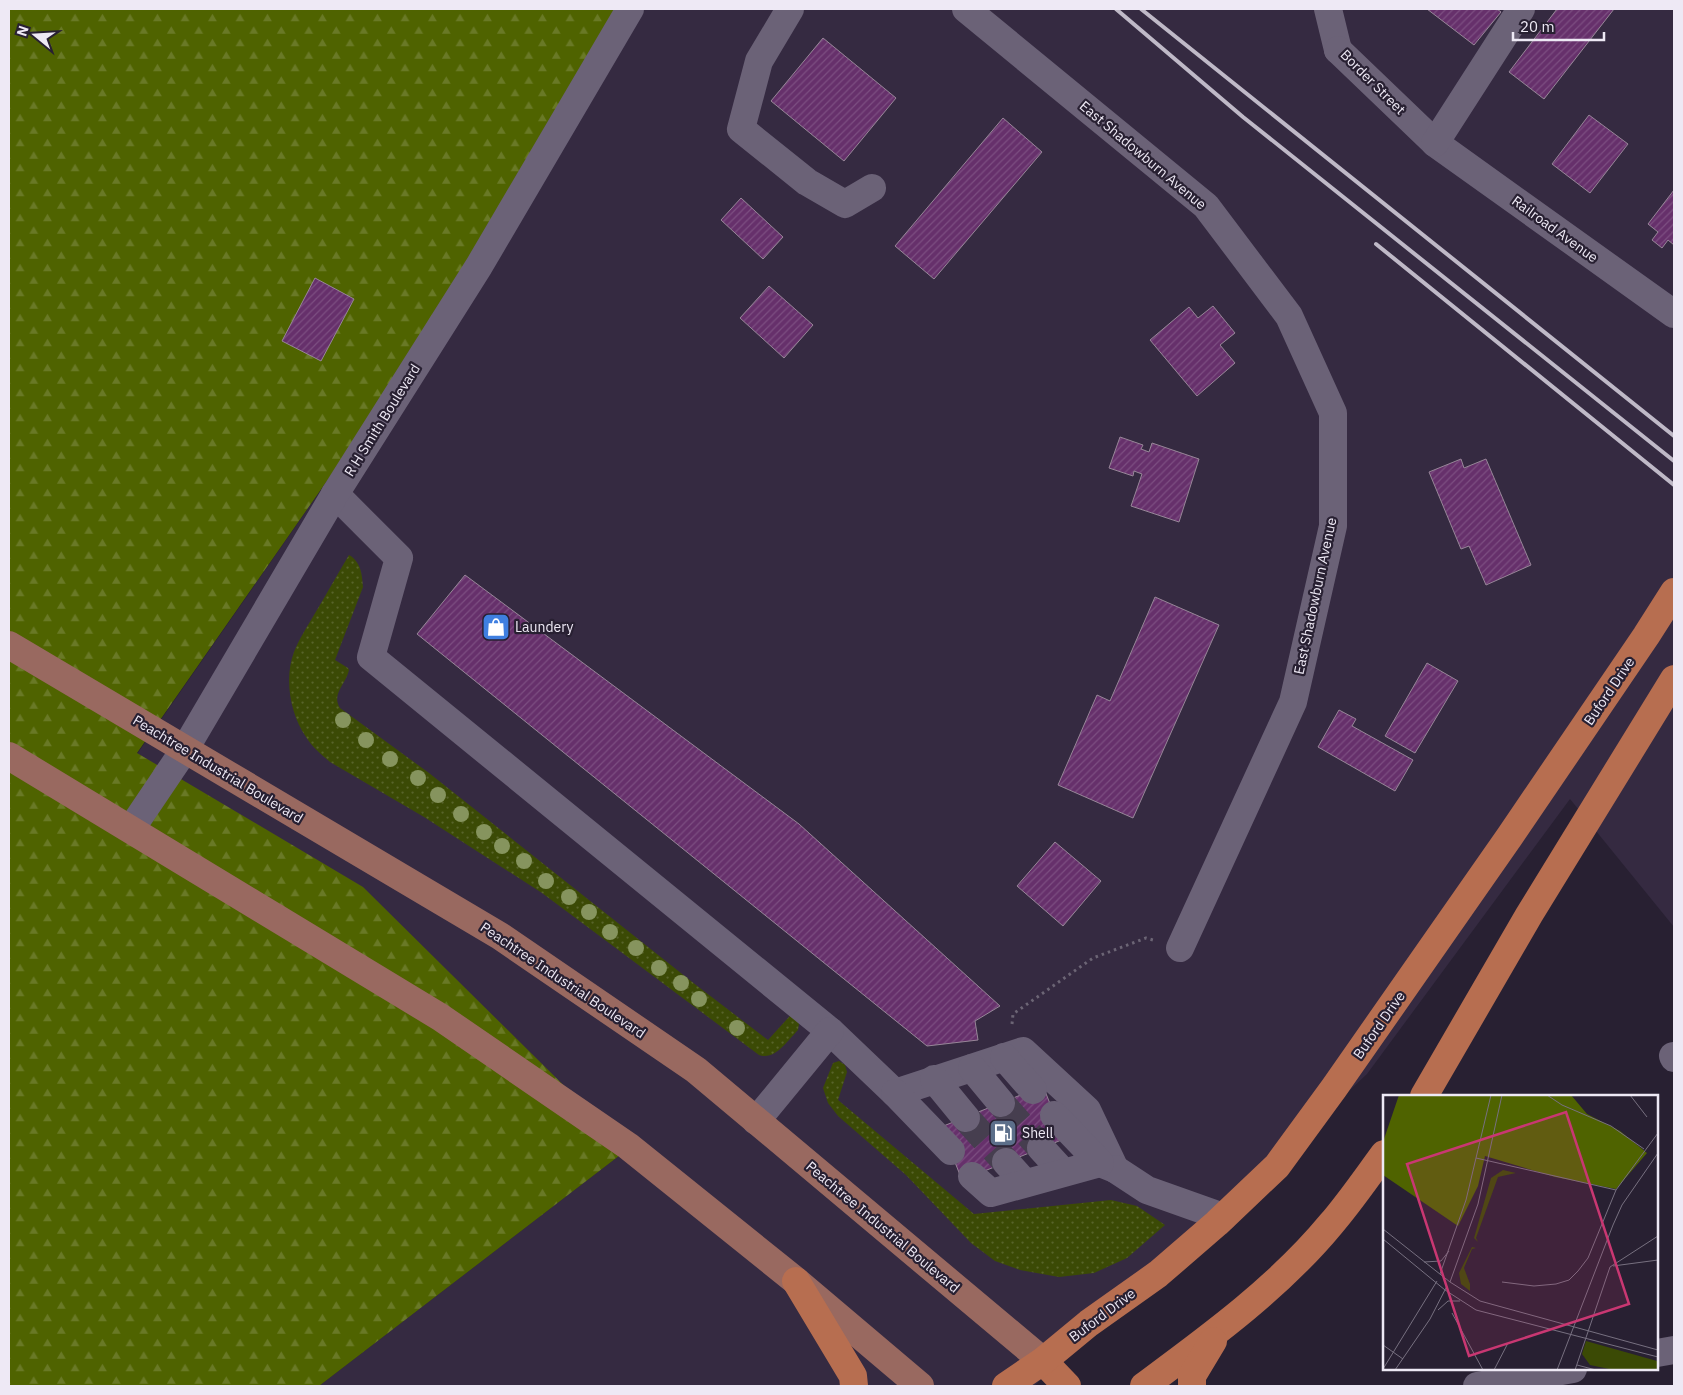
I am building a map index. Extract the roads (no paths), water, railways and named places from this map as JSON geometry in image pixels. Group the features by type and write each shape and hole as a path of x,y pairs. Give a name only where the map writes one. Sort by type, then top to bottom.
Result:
{"highway":[{"name":"Buford Drive","path":"1006,1386 1043,1361 1089,1323 1158,1274 1278,1166 1510,836 1674,592"},
{"path":"1425,1095 1529,915 1674,679"},
{"path":"1144,1386 1274,1284 1331,1224 1383,1155"},
{"path":"796,1282 853,1376 854,1386"},
{"path":"1192,1386 1192,1376 1221,1327"},
{"name":"Peachtree Industrial Boulevard","path":"1043,1361 1067,1386"}],"main road":[{"name":"Peachtree Industrial Boulevard","path":"9,645 500,936 696,1070 1043,1361"},
{"path":"9,756 440,1017 628,1146 796,1282 920,1386"}],"street":[{"name":"R H Smith Boulevard","path":"131,829 185,749 335,494 479,266 630,9"},
{"path":"790,9 759,61 742,129 808,182 845,204 872,188"},
{"name":"East Shadowburn Avenue","path":"966,9 1206,206 1289,316 1333,413 1333,526 1293,702 1180,948"},
{"path":"1328,9 1338,50"},
{"name":"Border Street","path":"1344,9 1338,50 1435,143"},
{"path":"1435,143 1521,9"},
{"name":"Railroad Avenue","path":"1435,143 1674,314"},
{"path":"335,494 399,558 371,657 830,1031 895,1092 950,1151"},
{"path":"756,1121 830,1031"},
{"path":"895,1092 1013,1054"},
{"path":"1013,1054 1087,1110 1108,1166"},
{"path":"1013,1054 1033,1090"},
{"path":"972,1068 1001,1103"},
{"path":"934,1079 966,1118"},
{"path":"1054,1115 1108,1166 1147,1190 1223,1217"},
{"path":"1041,1148 1063,1172"},
{"path":"1006,1162 1025,1183"},
{"path":"972,1176 991,1193 1063,1172 1108,1166"},
{"path":"1658,1353 1674,1350"},
{"path":"1477,1386 1567,1370"}],"tunnel":[{"path":"1001,1103 1041,1148"},
{"path":"966,1118 1006,1162"}],"railway":[{"path":"1116,9 1243,117 1674,461"},
{"path":"1141,9 1674,436"},
{"path":"1376,244 1674,485"}],"place":[{"name":"Laundery","path":"496,627"},
{"name":"Shell","path":"1003,1133"}]}
